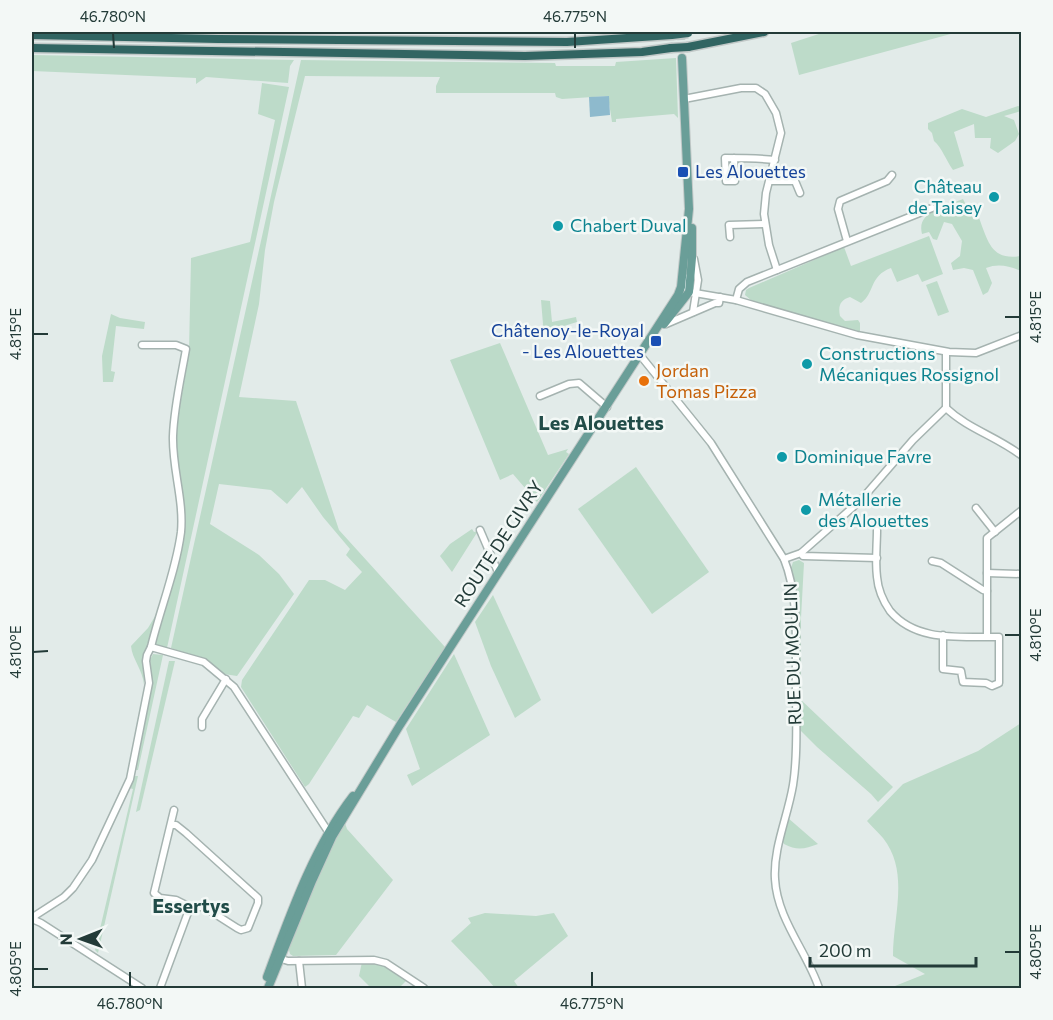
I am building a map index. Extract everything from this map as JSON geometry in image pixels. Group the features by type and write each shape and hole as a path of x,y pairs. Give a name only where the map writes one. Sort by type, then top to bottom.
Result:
{"highway":[{"path":"32,34 567,42 693,32"},
{"path":"32,48 525,56 642,52 688,47 764,32"}],"main road":[{"name":"ROUTE DE GIVRY","path":"682,58 689,209 686,246 690,288"},
{"name":"ROUTE DE GIVRY","path":"655,333 690,288 692,226 689,209"},
{"name":"ROUTE DE GIVRY","path":"268,988 297,900 347,803 370,773 678,296 690,288"},
{"name":"ROUTE DE GIVRY","path":"264,988 277,958"}],"street":[{"path":"684,99 749,87 761,91 776,113 781,127 764,205 765,224 777,270"},
{"path":"734,158 775,160"},
{"path":"847,241 838,209 840,201 887,181 892,175"},
{"path":"770,181 795,181 800,193"},
{"path":"736,300 742,285 932,208"},
{"path":"730,237 729,225 765,224"},
{"path":"693,312 690,288 857,336 946,352 976,353 1021,335"},
{"path":"663,325 719,303 720,297"},
{"path":"142,345 176,345 186,349 173,437 181,533 161,616 147,655 149,683 130,779 86,870 64,897 32,919 142,988"},
{"path":"784,559 801,553 861,500 946,408 946,352"},
{"name":"RUE DU MOULIN","path":"640,355 716,451 784,559 789,572 794,602 796,747 793,789 777,852 775,878 780,905 819,988"},
{"path":"540,396 569,384 579,383 607,407"},
{"path":"946,408 970,427 1022,456"},
{"path":"976,508 995,532"},
{"path":"987,636 987,538 1022,510"},
{"path":"480,530 498,572"},
{"path":"877,530 878,585 883,599 893,614 908,627 917,631 943,636 999,637 999,683 992,686 986,683 963,682 962,671 944,669 943,636"},
{"path":"801,553 803,556 877,558"},
{"path":"932,561 941,563 987,591"},
{"path":"987,573 1022,574"},
{"path":"151,647 204,662 234,687 331,835"},
{"path":"202,727 202,719 226,679"},
{"path":"171,825 176,825 186,833 257,896 259,900 248,928 241,930 204,907 190,907 176,900 160,898 154,893 174,810"},
{"path":"160,988 190,907"},
{"path":"277,958 299,961 374,960 386,963 424,988"},
{"path":"299,961 302,988"}],"green space":[{"path":"825,32 958,32 799,75 791,43"},
{"path":"32,55 294,60 290,66 288,83 206,77 196,84 196,78 32,71"},
{"path":"676,58 678,118 674,114 616,119 616,122 612,122 608,96 562,99 556,97 555,93 436,93 440,77 305,76 274,202 265,250 259,304 239,397 296,401 339,530 445,647 396,722 367,705 359,718 353,716 305,787 241,687 242,680 309,580 325,580 345,590 362,572 346,555 350,549 302,487 287,504 271,490 219,484 210,524 259,555 279,574 294,594 237,676 224,674 203,660 171,648 301,60 555,63 556,66 615,66 616,62"},
{"path":"262,83 289,87 167,648 155,646 156,630 163,618 185,522 175,437 189,351 191,258 250,242 275,120 258,114"},
{"path":"1021,107 1021,111 1004,116 1014,120 1019,134 1015,141 998,153 990,148 991,138 975,138 974,124 954,132 964,166 953,170 928,129 928,123 962,109 986,117"},
{"path":"963,199 972,217 979,218 992,248 1003,255 1021,256 1021,271 1004,266 986,268 992,283 988,292 983,295 973,270 964,268 953,270 951,263 960,256 962,241 952,224 944,222 937,240 933,239 929,232 922,234 921,226 928,215 934,210"},
{"path":"929,236 943,274 922,282 918,274 897,282 891,268 884,271 861,303 850,297 840,304 840,316 845,321 858,320 860,332 752,301 745,295 749,288 844,247 851,266"},
{"path":"937,281 949,312 938,316 926,285"},
{"path":"541,300 550,301 552,322 576,317 577,322 541,333 543,324"},
{"path":"111,314 120,318 145,322 144,329 116,326 111,371 115,372 113,382 103,382 102,356"},
{"path":"500,343 548,455 568,449 566,452 569,454 537,502 513,474 500,480 450,360"},
{"path":"636,467 709,572 652,614 578,509"},
{"path":"472,529 474,532 478,531 452,572 440,556 450,544"},
{"path":"799,560 804,563 801,700 893,787 878,802 798,728 791,568 793,562"},
{"path":"493,595 541,700 515,718 491,666 475,622"},
{"path":"157,613 145,652 144,685 131,646 148,628"},
{"path":"153,654 163,655 138,770 134,770 151,683 150,660"},
{"path":"454,654 490,735 412,786 407,775 420,769 406,729"},
{"path":"169,661 175,661 140,810 136,812"},
{"path":"1021,723 1021,988 890,988 925,974 893,956 898,895 896,865 883,838 867,821 903,784 978,751"},
{"path":"133,776 138,776 98,953 95,950 133,789 129,788"},
{"path":"788,818 818,844 793,848 784,844 782,840"},
{"path":"345,823 347,829 393,880 336,955 293,956 288,946 327,853"},
{"path":"485,913 536,916 554,913 568,936 514,981 519,988 495,988 451,941 471,923 468,918"},
{"path":"362,962 380,964 407,980 399,988 371,988 359,976"}],"water":[{"path":"609,96 610,115 590,117 589,97"}],"tunnel":[{"path":"681,32 682,58"}],"place":[{"name":"Les Alouettes","path":"683,172"},
{"name":"Château de Taisey","path":"994,197"},
{"name":"Chabert Duval","path":"558,226"},
{"name":"Châtenoy-le-Royal - Les Alouettes","path":"656,341"},
{"name":"Constructions Mécaniques Rossignol","path":"807,364"},
{"name":"Jordan Tomas Pizza","path":"644,381"},
{"name":"Dominique Favre","path":"782,457"},
{"name":"Métallerie des Alouettes","path":"806,510"}],"district":[{"name":"Les Alouettes","path":"601,423"},
{"name":"Essertys","path":"191,906"}]}
